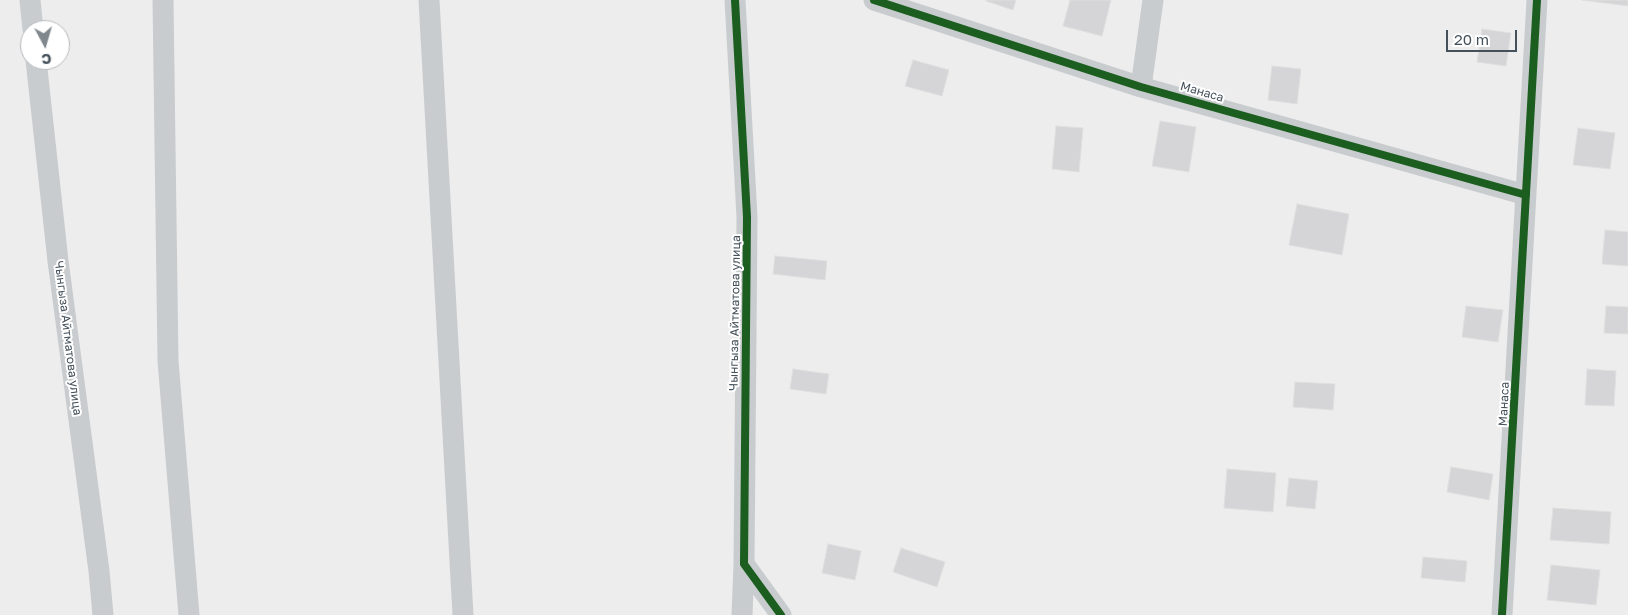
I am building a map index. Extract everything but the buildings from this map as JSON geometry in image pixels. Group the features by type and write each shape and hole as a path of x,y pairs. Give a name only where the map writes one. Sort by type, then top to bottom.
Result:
{"street":[{"path":"30,0 32,20"},
{"path":"164,0 168,361 189,615"},
{"path":"429,0 463,615"},
{"name":"Чынгыза Айтматова улица","path":"735,0 748,217 742,615"},
{"name":"Манаса","path":"874,0 1141,86 1526,195"},
{"path":"1141,86 1153,0"},
{"name":"Манаса","path":"1502,615 1537,0"},
{"name":"Чынгыза Айтматова улица","path":"37,70 58,261 99,571 103,615"},
{"path":"744,564 781,615"}],"cycle path":[{"path":"735,0 747,217 744,564 781,615"},
{"path":"874,0 1141,87 1526,195"},
{"path":"1502,615 1537,0"}]}
